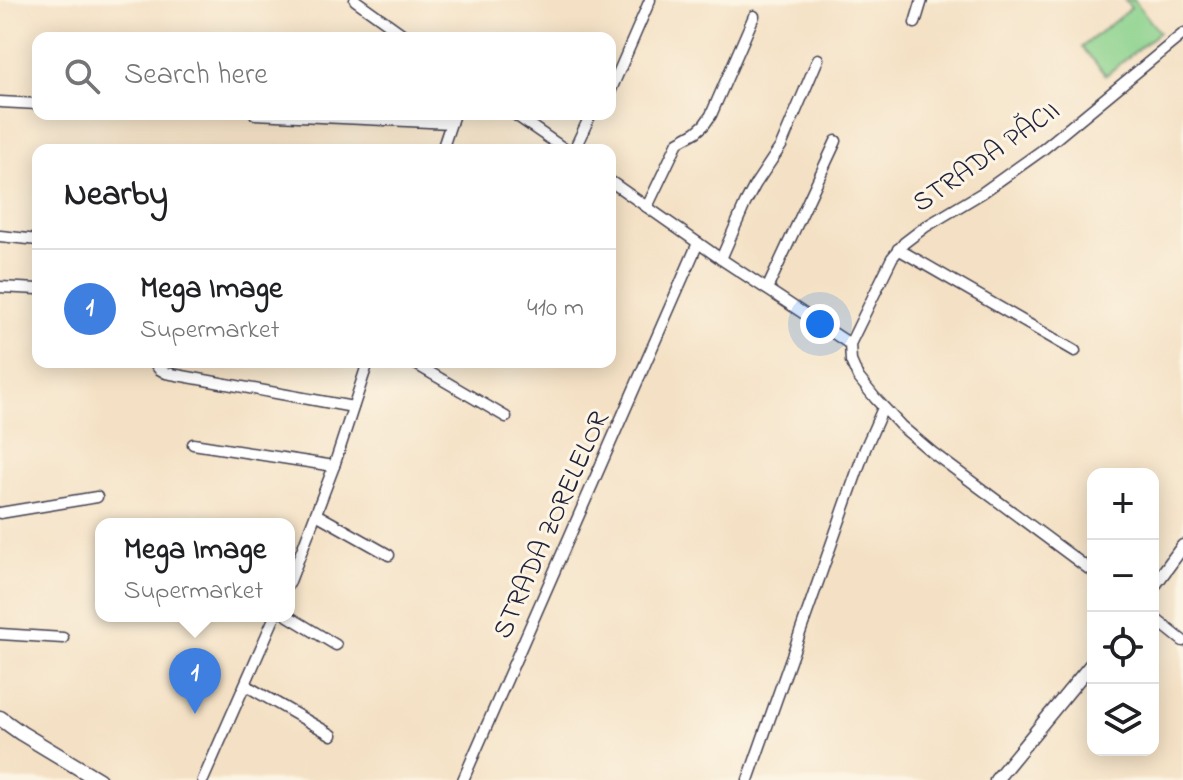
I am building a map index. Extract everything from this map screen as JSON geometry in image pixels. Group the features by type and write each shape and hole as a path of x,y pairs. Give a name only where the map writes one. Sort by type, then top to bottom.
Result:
{"main road":[{"path":"0,718 99,780"}],"street":[{"path":"355,0 400,32"},
{"path":"616,78 650,0"},
{"path":"915,23 922,0"},
{"path":"647,207 678,142 696,132 711,115 754,16"},
{"name":"STRADA PĂCII","path":"850,344 898,249 912,236 982,193 1041,151 1183,34"},
{"path":"721,259 755,185 781,146 818,59"},
{"path":"0,102 32,104"},
{"path":"444,144 452,120"},
{"path":"523,120 557,144"},
{"path":"577,144 588,120"},
{"path":"767,289 836,141"},
{"path":"616,185 850,344 853,367 865,387 915,439 1087,568"},
{"path":"0,236 32,239"},
{"name":"STRADA ZORELELOR","path":"463,780 698,243"},
{"path":"898,249 1075,351"},
{"path":"0,287 32,289"},
{"path":"158,368 166,373 353,407"},
{"path":"295,561 334,466 366,368"},
{"path":"422,368 506,417"},
{"path":"748,780 865,449 883,408"},
{"path":"193,444 334,466"},
{"path":"0,513 97,497"},
{"path":"316,514 389,555"},
{"path":"1159,579 1183,546"},
{"path":"295,620 336,645"},
{"path":"203,780 272,622"},
{"path":"1159,622 1183,641"},
{"path":"0,634 63,638"},
{"path":"996,780 1087,669"},
{"path":"245,685 332,735"}],"green space":[{"path":"1125,0 1134,0 1159,32 1106,75 1082,47 1131,8"}],"place":[{"name":"Mega Image","path":"195,714"}]}
